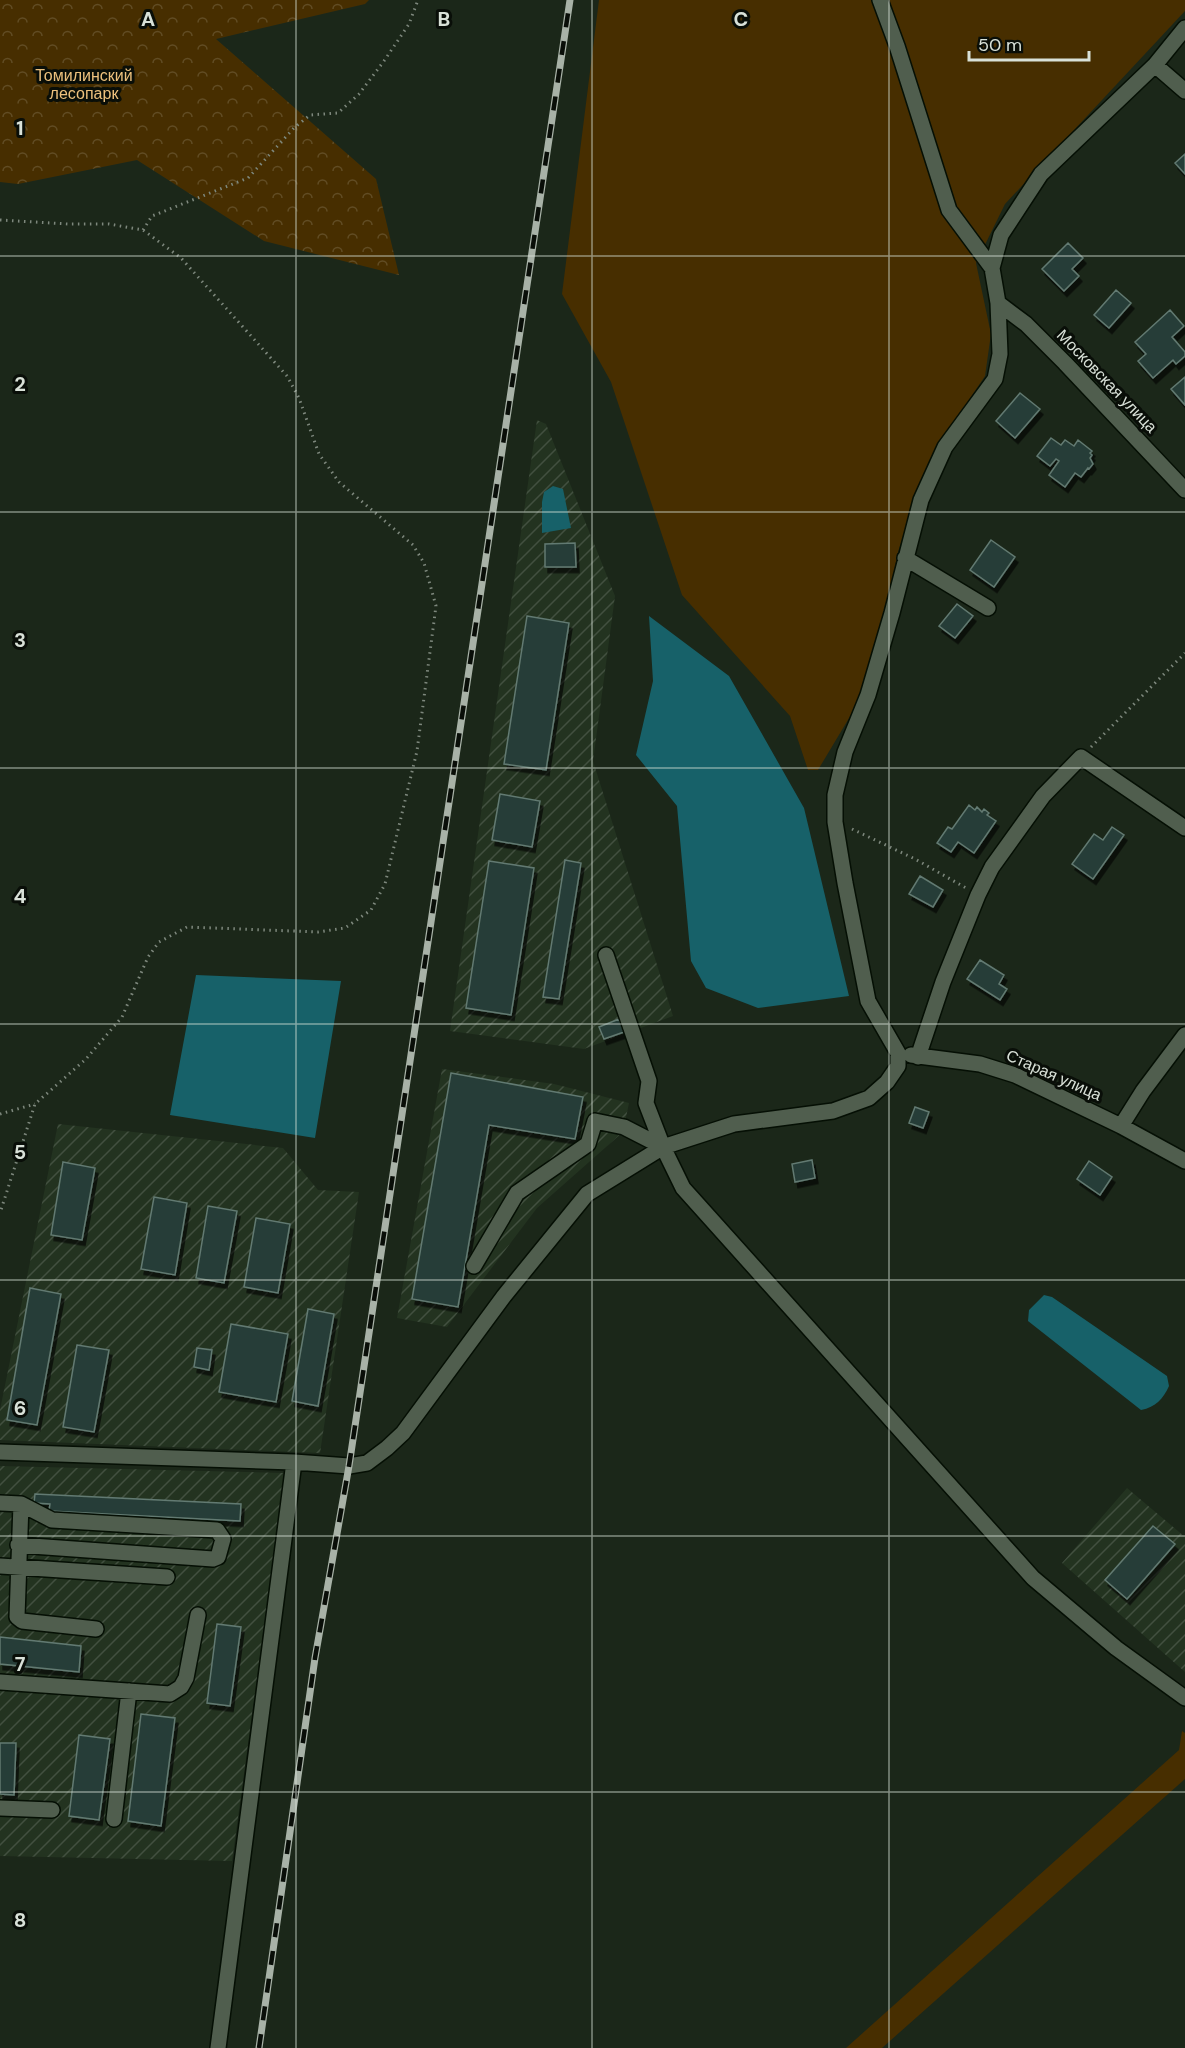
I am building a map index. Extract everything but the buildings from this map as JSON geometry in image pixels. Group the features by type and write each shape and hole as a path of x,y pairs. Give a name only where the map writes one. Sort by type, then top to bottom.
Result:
{"street":[{"path":"880,0 949,210 992,268"},
{"path":"0,1452 349,1466 367,1463 403,1433 504,1296 587,1194 663,1147 734,1124 833,1111 869,1098 888,1082 898,1066 898,1053 868,1001 835,822 835,795 846,752 868,695 892,614 921,500 945,447 995,379 1000,354 998,303 992,268 1001,235 1041,174 1155,65 1185,28"},
{"path":"1155,65 1185,91"},
{"name":"Московская улица","path":"998,303 1026,324 1065,363 1185,490"},
{"path":"905,558 988,608"},
{"path":"918,1057 943,982 978,895 992,867 1043,796 1081,757 1185,828"},
{"path":"606,955 649,1082 646,1103 663,1147 683,1188 1033,1578 1116,1648 1185,1698"},
{"path":"1121,1126 1143,1090 1185,1035"},
{"name":"Старая улица","path":"898,1053 980,1064 1015,1075 1121,1126 1185,1161"},
{"path":"474,1266 517,1193 588,1144 595,1121 624,1127 663,1147"},
{"path":"218,2048 294,1462"},
{"path":"0,1503 21,1504 52,1520 217,1530 223,1539 218,1557 213,1559 18,1545"},
{"path":"21,1504 15,1609 17,1617 22,1621 96,1629"},
{"path":"0,1566 167,1577"},
{"path":"0,1682 170,1694 181,1687 186,1677 198,1615"},
{"path":"114,1819 129,1691"},
{"path":"0,1808 52,1810"}],"path":[{"path":"143,230 152,216 248,178 294,128 310,115 338,113 359,94 384,61 409,24 418,0"},
{"path":"0,220 109,224 143,230 181,258 287,376 299,398 319,454 339,482 413,545 424,562 436,606 417,752 385,884 371,910 345,928 318,932 187,927 173,933 159,942 148,957 123,1017 86,1059 35,1104 0,1114"},
{"path":"1081,757 1185,653"},
{"path":"835,822 915,859 978,895"},
{"path":"0,1213 35,1104"}],"shaded area":[{"path":"537,420 546,424 615,596 593,761 673,1016 584,1049 450,1031"},
{"path":"442,1069 554,1084 629,1103 623,1132 537,1208 447,1327 397,1318"},
{"path":"58,1124 283,1148 318,1190 359,1192 320,1453 0,1440 0,1410"},
{"path":"0,1466 285,1473 232,1861 0,1856"},
{"path":"1127,1488 1185,1537 1185,1672 1062,1563"}],"green space":[{"name":"Томилинский лесопарк","path":"0,0 369,0 365,4 216,39 376,179 399,275 264,241 137,160 18,184 0,182"},
{"path":"599,0 1185,0 1185,11 1005,204 976,263 991,334 985,376 940,443 916,496 898,552 886,611 864,693 818,770 808,770 790,716 682,595 611,382 562,294"},
{"path":"1182,1731 1185,1733 1185,1779 882,2048 846,2048 1179,1750"}],"water":[{"path":"553,486 563,489 571,528 542,533 544,492"},
{"path":"649,616 729,676 804,808 849,996 758,1008 706,988 691,961 677,806 636,755 653,681"},
{"path":"196,975 341,981 315,1138 170,1115"},
{"path":"1044,1295 1052,1297 1167,1376 1169,1386 1161,1399 1155,1405 1141,1410 1028,1321 1029,1310"}],"railway":[{"path":"259,2048 315,1658 349,1466 570,0"}]}
